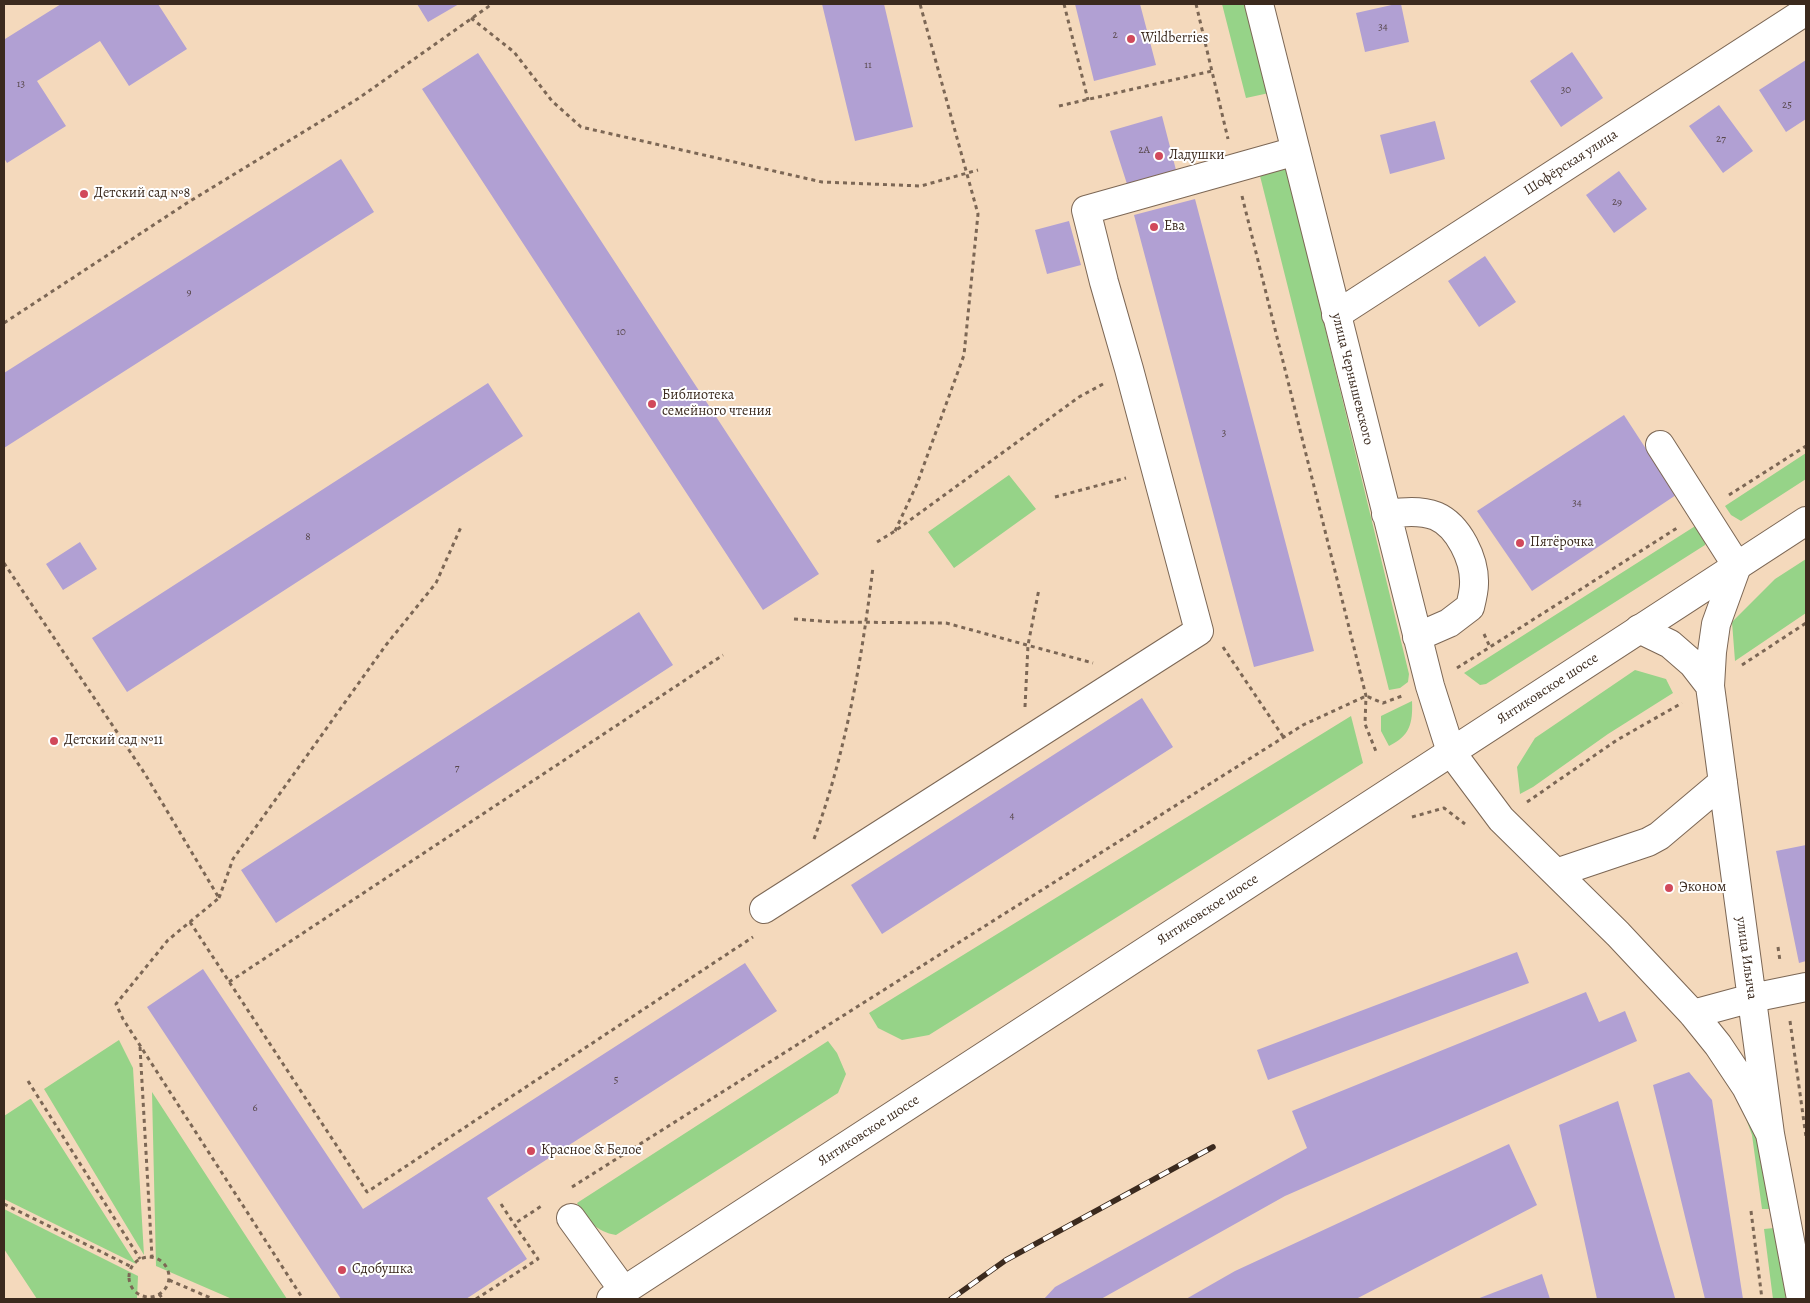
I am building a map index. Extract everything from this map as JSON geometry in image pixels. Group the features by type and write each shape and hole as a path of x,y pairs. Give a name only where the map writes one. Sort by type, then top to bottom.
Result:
{"street":[{"name":"улица Чернышевского","path":"1259,4 1417,637 1451,752"},
{"name":"Шофёрская улица","path":"1336,315 1806,11"},
{"path":"764,909 1198,631 1086,210 1296,151"},
{"path":"1660,445 1737,566"},
{"path":"1386,514 1410,511 1437,516 1458,534 1472,562 1474,583 1470,607 1449,623 1417,637"},
{"name":"Янтиковское шоссе","path":"617,1295 1806,520"},
{"name":"улица Ильича","path":"1737,566 1716,624 1710,686 1770,1134 1802,1294"},
{"path":"1639,629 1670,644 1693,664 1710,686"},
{"name":"улица Ильича","path":"1451,752 1501,818 1618,934 1693,1014 1718,1045 1746,1087 1770,1134"},
{"path":"1556,873 1648,842 1659,836 1723,782"},
{"path":"1693,1014 1752,998 1806,987"},
{"path":"568,1205 617,1295"}],"path":[{"path":"4,323 187,204 359,98 492,4"},
{"path":"895,531 917,484 964,355 978,214 920,4"},
{"path":"1064,4 1088,100"},
{"path":"1196,4 1366,696 1365,724 1377,754"},
{"path":"471,18 514,52 552,101 581,127 822,182 921,186 978,170"},
{"path":"1059,106 1212,71"},
{"path":"877,542 895,531 1079,397 1129,369"},
{"path":"568,1205 1284,738 1329,712 1366,696 1383,703 1430,686 1806,446"},
{"path":"1055,497 1156,470"},
{"path":"303,1299 122,1019 116,1004 168,940 219,898 233,859 386,645 436,583 461,528"},
{"path":"4,563 136,760 219,898"},
{"path":"813,844 829,800 854,692 873,567"},
{"path":"1023,742 1028,645 1039,589"},
{"path":"794,619 833,622 946,623 1130,673"},
{"path":"1501,818 1617,740 1710,686 1806,623"},
{"path":"1219,642 1284,738"},
{"path":"229,982 723,656"},
{"path":"190,922 366,1192 757,935"},
{"path":"140,1046 152,1257"},
{"path":"28,1081 140,1259"},
{"path":"514,1224 548,1203"},
{"path":"4,1204 132,1267"},
{"path":"476,1299 538,1259 501,1204"},
{"path":"1751,1210 1762,1299"},
{"path":"152,1257 158,1259 167,1267 169,1280 164,1291 148,1297 142,1297 132,1287 130,1280 132,1267 140,1259 152,1257"},
{"path":"169,1280 213,1299"},
{"path":"159,1294 163,1299"}],"green space":[{"path":"1222,4 1246,4 1269,93 1246,98"},
{"path":"1286,167 1409,674 1408,682 1400,688 1389,690 1259,172"},
{"path":"1806,453 1806,479 1741,521 1731,515 1725,506"},
{"path":"1009,475 1036,509 954,568 928,532"},
{"path":"1700,523 1706,537 1705,545 1486,684 1480,685 1464,673"},
{"path":"1806,559 1806,613 1735,661 1732,622 1775,579"},
{"path":"1635,670 1666,679 1673,693 1608,734 1533,787 1520,794 1517,767 1535,738"},
{"path":"1412,701 1412,716 1409,728 1402,738 1389,746 1381,731 1381,716"},
{"path":"1351,716 1363,763 929,1035 902,1040 878,1028 869,1013"},
{"path":"119,1040 133,1068 144,1255 44,1089"},
{"path":"828,1041 837,1053 846,1074 838,1093 616,1235 597,1228 584,1214 577,1203"},
{"path":"1732,1081 1758,1129 1772,1209 1762,1209 1752,1135"},
{"path":"152,1092 287,1299 232,1299 156,1266"},
{"path":"30,1099 136,1264 4,1199 4,1116"},
{"path":"4,1209 138,1276 137,1299 37,1299 4,1249"},
{"path":"1774,1228 1786,1299 1773,1299 1764,1229"}],"building":[{"path":"61,4 158,4 187,49 129,86 100,41 37,81 66,126 7,163 4,158 4,37 5,39"},
{"path":"417,4 459,4 428,22"},
{"path":"822,4 884,4 913,127 855,141"},
{"path":"1075,4 1140,4 1156,65 1094,81"},
{"path":"1401,4 1409,42 1365,52 1356,13"},
{"path":"1572,52 1603,98 1561,127 1530,81"},
{"path":"478,53 819,574 763,610 422,89"},
{"path":"1806,60 1806,119 1786,132 1759,90"},
{"path":"1719,105 1753,151 1723,173 1689,126"},
{"path":"1162,116 1176,170 1127,184 1110,131"},
{"path":"1435,121 1445,159 1390,174 1380,135"},
{"path":"341,159 374,212 4,448 4,373"},
{"path":"1619,171 1647,209 1614,233 1586,195"},
{"path":"1195,199 1314,651 1254,667 1134,215"},
{"path":"1069,221 1081,265 1047,274 1035,230"},
{"path":"1485,256 1516,302 1479,327 1448,281"},
{"path":"488,383 523,436 127,692 92,638"},
{"path":"1624,415 1676,495 1532,591 1477,511"},
{"path":"80,542 97,569 63,590 46,564"},
{"path":"639,612 673,665 276,923 241,870"},
{"path":"1142,698 1173,747 882,934 851,885"},
{"path":"1806,845 1806,961 1799,963 1776,851"},
{"path":"1517,952 1529,983 1268,1080 1257,1050"},
{"path":"745,963 777,1011 487,1198 527,1259 466,1299 341,1299 147,1007 203,969 363,1209"},
{"path":"1586,992 1599,1022 1625,1011 1637,1041 1285,1196 1101,1299 1044,1299 1055,1287 1307,1148 1292,1111"},
{"path":"1689,1072 1712,1100 1743,1299 1705,1299 1653,1085"},
{"path":"1618,1101 1675,1298 1672,1299 1597,1299 1559,1125"},
{"path":"1509,1144 1537,1205 1356,1299 1186,1299 1235,1271"},
{"path":"1542,1274 1550,1299 1477,1299"}],"railway":[{"path":"951,1299 1006,1260 1213,1147"}],"place":[{"name":"Wildberries","path":"1131,39"},
{"name":"Ладушки","path":"1159,156"},
{"name":"Детский сад №8","path":"84,194"},
{"name":"Ева","path":"1154,227"},
{"name":"Библиотека семейного чтения","path":"652,404"},
{"name":"Пятёрочка","path":"1520,543"},
{"name":"Детский сад №11","path":"54,741"},
{"name":"Эконом","path":"1669,888"},
{"name":"Красное & Белое","path":"531,1151"},
{"name":"Сдобушка","path":"342,1270"}]}
